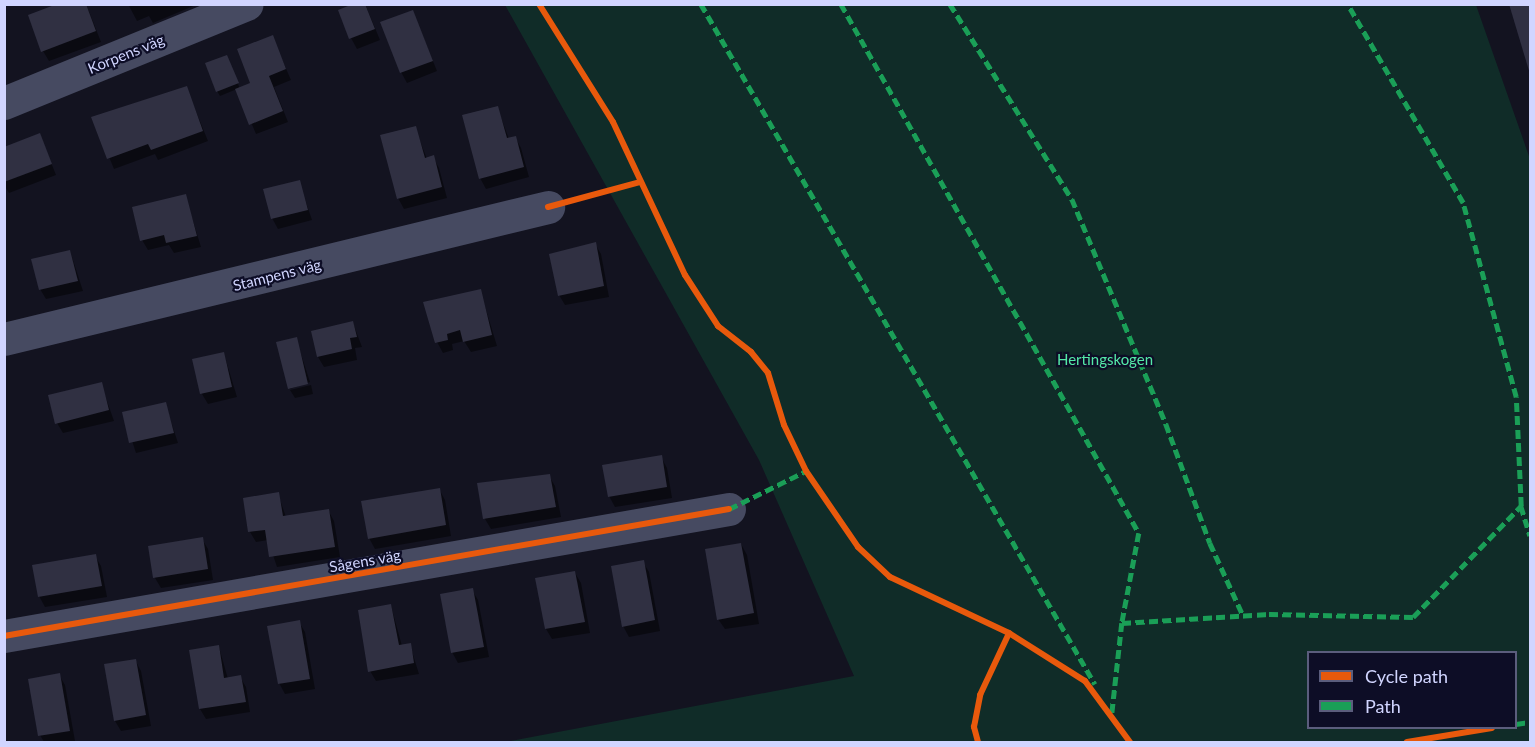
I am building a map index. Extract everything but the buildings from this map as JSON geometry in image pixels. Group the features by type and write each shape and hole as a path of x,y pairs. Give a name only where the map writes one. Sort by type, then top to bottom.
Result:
{"street":[{"name":"Korpens väg","path":"4,103 247,4"},
{"name":"Stampens väg","path":"4,339 549,207"},
{"name":"Sågens väg","path":"4,636 729,508"}],"green space":[{"name":"Hertingskogen","path":"505,5 1476,5 1530,159 1530,742 506,742 854,676 759,460"}],"marked path":[{"path":"701,4 1095,684"},
{"path":"841,4 1139,533 1122,623 1112,714"},
{"path":"950,4 1072,199 1166,424 1210,543 1243,615"},
{"path":"1122,623 1269,614 1413,617 1521,506 1516,397 1463,203 1347,4"},
{"path":"729,509 806,471"},
{"path":"1521,506 1530,536"},
{"path":"1517,724 1530,722"}],"cycle path":[{"path":"539,4 613,122 685,275 718,326 751,352 768,373 784,425 806,471 858,547 890,577 1009,633 1085,681 1130,742"},
{"path":"548,207 640,182"},
{"path":"4,636 729,509"},
{"path":"978,742 974,727 980,695 1009,633"},
{"path":"1407,742 1486,729"}]}
